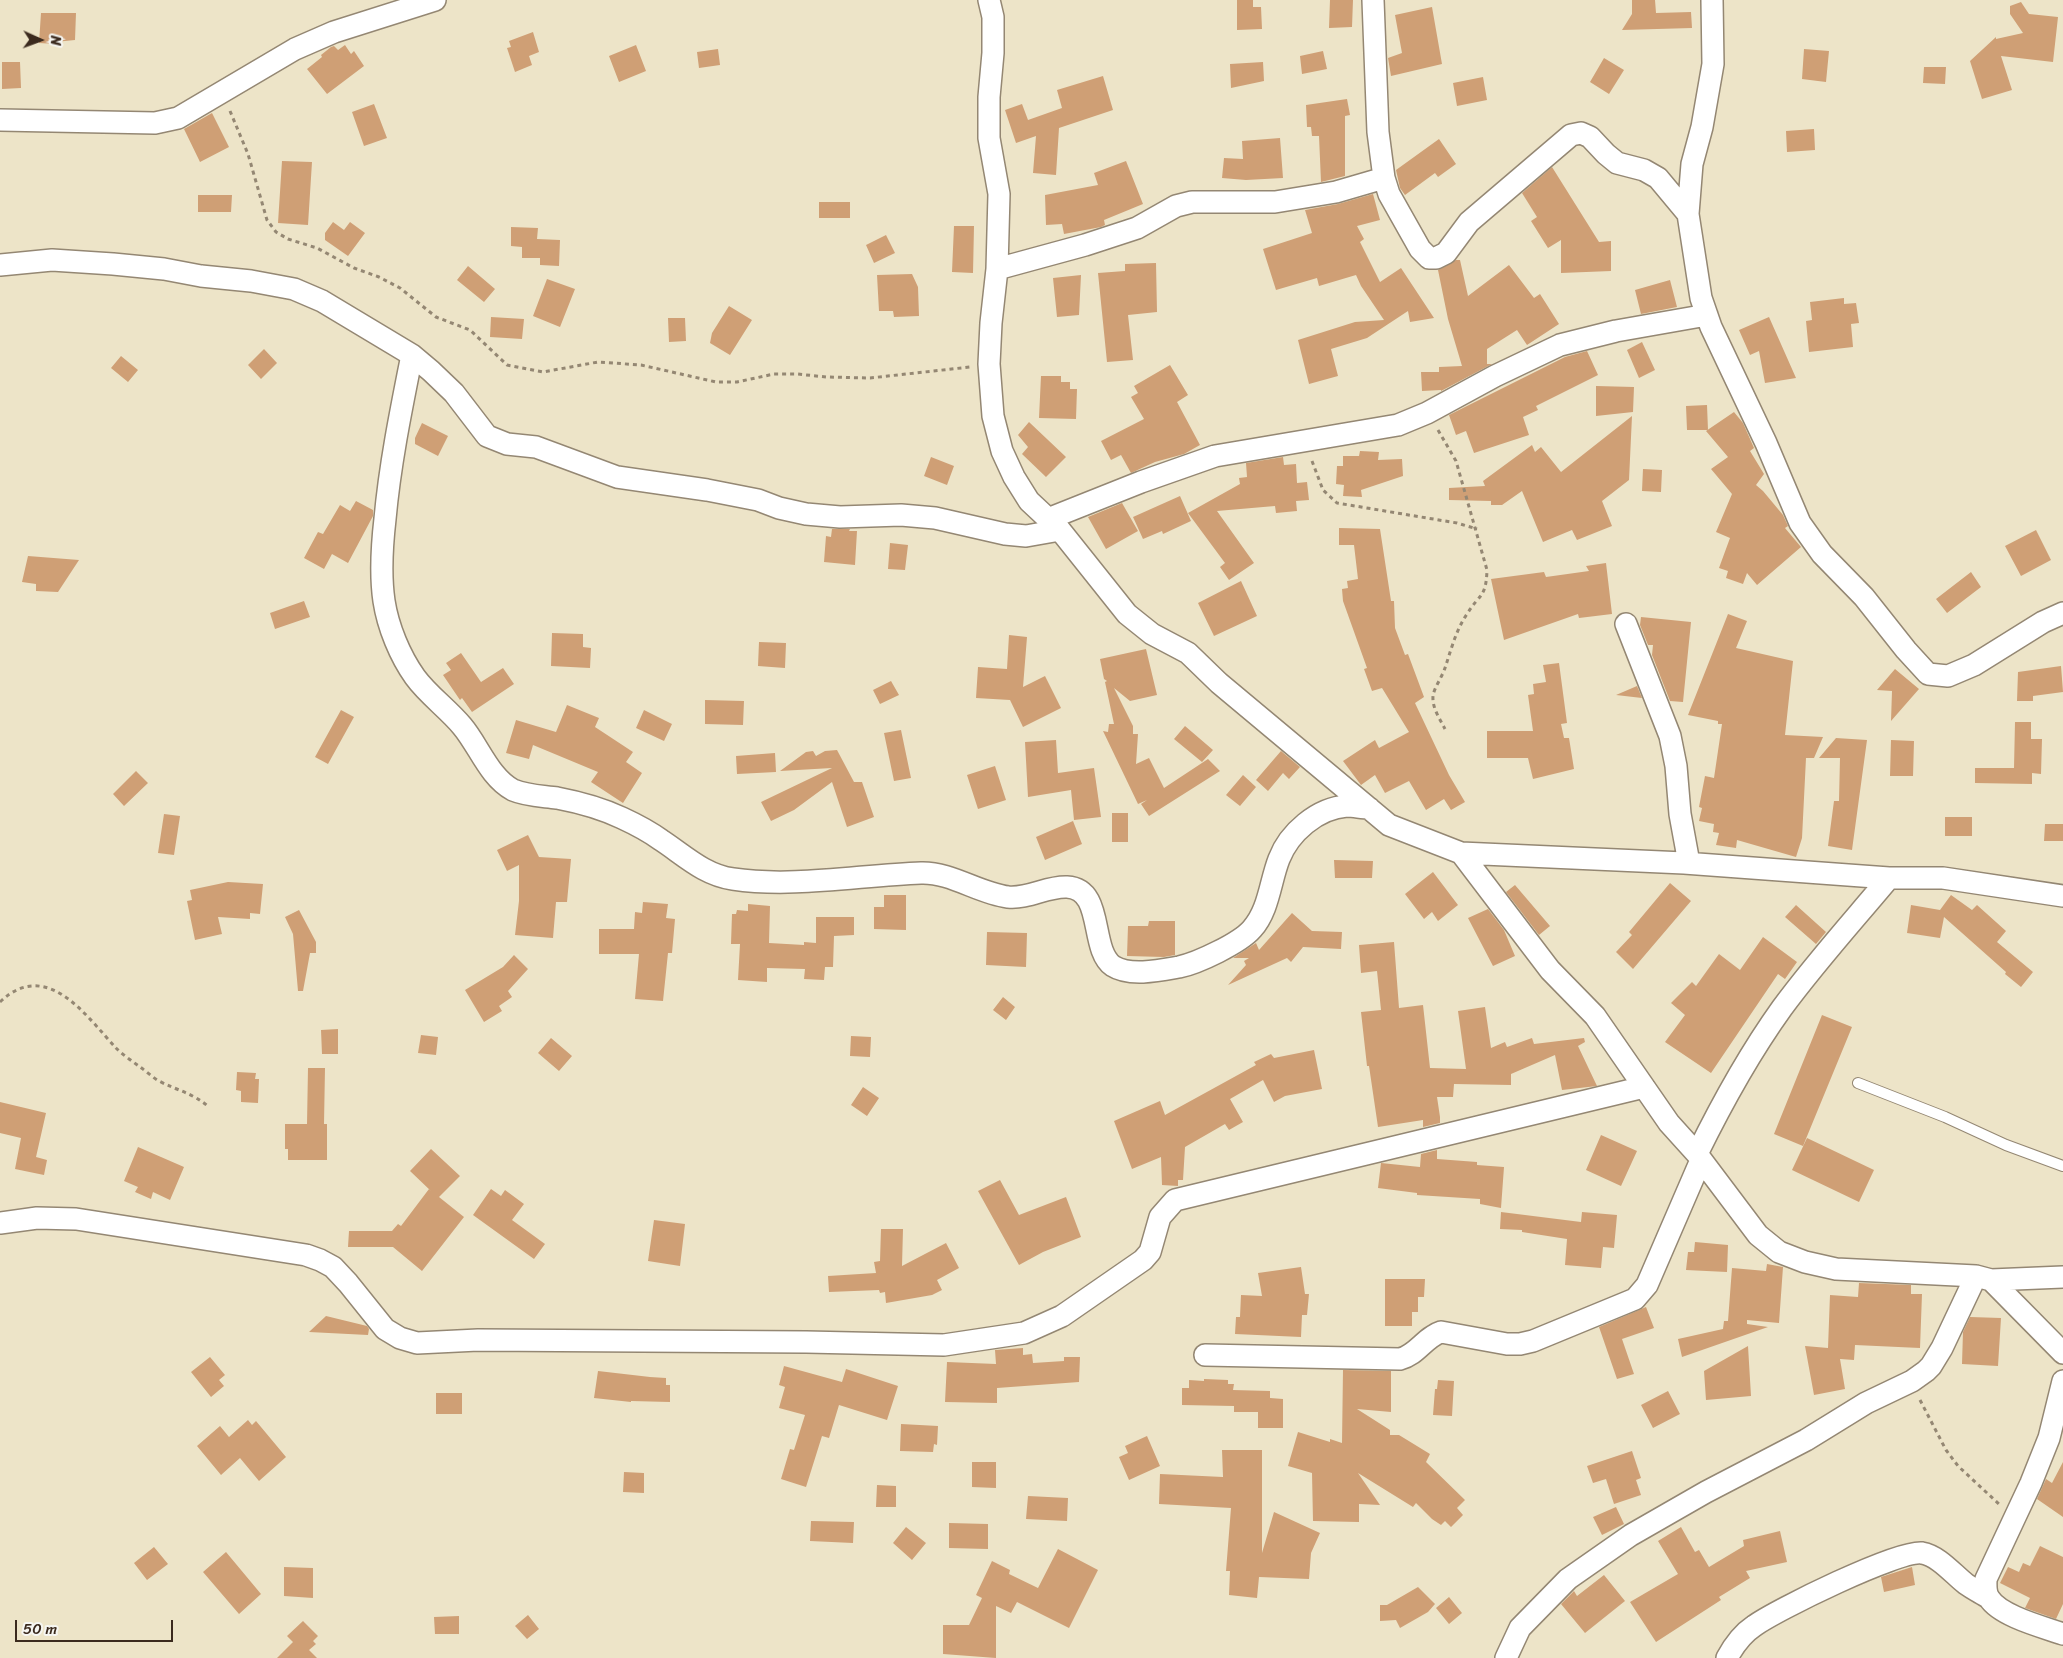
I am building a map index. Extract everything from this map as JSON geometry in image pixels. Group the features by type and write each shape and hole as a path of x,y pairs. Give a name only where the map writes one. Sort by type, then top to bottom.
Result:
{"street":[{"path":"0,120 155,123 178,118 295,49 334,32 435,0"},
{"path":"989,0 993,17 993,53 988,138 999,194 997,268 989,364 993,416 1002,451 1014,477 1029,501 1054,524 1127,614 1152,634 1188,653 1219,684 1389,824 1462,852 1689,863 1889,878 1943,878 2063,896"},
{"path":"1373,0 1378,132 1384,178 1389,194 1420,249 1429,258 1436,258 1446,254 1469,222 1571,135 1581,132 1590,137 1606,154 1618,163 1644,170 1658,178 1688,214"},
{"path":"1712,0 1713,64 1702,127 1692,164 1688,214 1701,298 1800,523 1822,554 1864,597 1906,650 1928,674 1948,676 1974,665 2043,622 2063,613"},
{"path":"997,268 1085,245 1137,228 1176,206 1192,202 1275,202 1336,192 1384,178"},
{"path":"0,265 52,260 113,264 164,269 201,276 251,280 294,289 322,301 412,355 432,371 454,394 486,436 507,444 536,447 617,477 707,490 758,500 779,508 806,514 840,516 901,515 935,518 1004,534 1026,536 1141,482 1215,456 1398,425 1427,413 1496,376 1560,345 1616,331 1707,315"},
{"path":"412,355 387,493 382,550 384,602 394,638 416,679 463,726 493,772 505,785 519,793 559,799 620,817 660,838 691,862 729,879 772,881 839,879 927,873 1009,897 1027,897 1062,887 1074,888 1082,893 1091,904 1102,949 1113,966 1127,970 1148,972 1186,966 1211,956 1252,931 1262,912 1279,859 1289,840 1305,824 1327,811 1347,806 1369,808"},
{"path":"1626,624 1670,736 1676,766 1680,814 1689,863"},
{"path":"1462,852 1550,970 1595,1016 1669,1123 1699,1157 1758,1236 1779,1252 1805,1262 1836,1269 1984,1278 2063,1277"},
{"path":"1205,1355 1400,1360 1413,1354 1435,1334 1441,1332 1507,1344 1533,1341 1635,1299 1647,1285 1699,1157 1727,1095 1754,1048 1783,1007 1889,878"},
{"path":"0,1223 37,1218 76,1219 306,1255 333,1267 385,1329 400,1338 417,1343 478,1340 944,1345 1024,1334 1062,1316 1143,1260 1150,1252 1160,1217 1175,1200 1644,1087"},
{"path":"1984,1278 2063,1353"},
{"path":"1506,1658 1520,1628 1568,1579 1631,1535 1706,1492 1806,1440 1866,1403 1912,1380 1931,1366 1984,1278"},
{"path":"1988,1598 1986,1579 2015,1518 2049,1438 2063,1381"},
{"path":"1727,1658 1734,1644 1753,1626 1776,1612 1867,1569 1913,1554 1922,1553 1933,1558 2000,1609 2063,1634"}],"lane":[{"path":"1858,1082 1945,1117 2006,1145 2063,1166"}],"path":[{"path":"222,92 248,154 267,220 276,232 288,239 317,248 354,268 400,288 436,317 470,330 507,365 543,372 598,362 641,365 716,382 737,382 774,374 797,374 826,378 870,378 989,364"},
{"path":"1427,413 1456,461 1477,529 1487,570 1487,583 1483,596 1467,613 1433,694 1434,707 1445,729"},
{"path":"1307,441 1313,465 1323,490 1337,503 1457,523 1477,529"},
{"path":"0,1002 16,990 29,986 46,988 62,994 74,1002 117,1049 159,1080 197,1097 209,1107"},
{"path":"1912,1380 1946,1450 1958,1466 2015,1518"}],"building":[{"path":"1237,0 1253,0 1253,7 1261,7 1262,29 1237,30"},
{"path":"1330,0 1353,0 1352,27 1329,28"},
{"path":"1632,0 1655,0 1656,13 1691,12 1692,28 1622,30 1632,14"},
{"path":"2021,2 2029,14 2058,17 2053,62 2001,56 2012,90 1982,99 1970,61 1996,37 1996,39 2023,33 2010,14 2010,6"},
{"path":"1432,7 1442,64 1391,76 1388,58 1402,53 1395,15"},
{"path":"41,13 76,13 75,40 55,42 55,44 39,43"},
{"path":"533,32 539,52 529,56 532,65 515,72 507,48 511,47 509,41"},
{"path":"345,45 351,54 354,51 364,66 327,94 307,69 331,47 334,46 338,50"},
{"path":"636,45 646,71 619,82 609,56"},
{"path":"718,49 720,65 699,68 697,52"},
{"path":"1804,49 1829,51 1826,82 1802,79"},
{"path":"1323,51 1327,69 1302,74 1300,56"},
{"path":"1604,58 1624,70 1609,94 1590,82"},
{"path":"2,62 20,62 21,88 2,89"},
{"path":"1263,62 1264,81 1231,88 1230,64"},
{"path":"1924,67 1946,67 1945,84 1923,83"},
{"path":"1103,76 1113,110 1059,128 1056,175 1033,173 1036,136 1016,143 1005,110 1022,104 1028,120 1062,108 1057,90"},
{"path":"1483,77 1487,100 1457,106 1453,83"},
{"path":"1347,99 1350,115 1345,116 1345,176 1321,182 1319,136 1312,136 1311,127 1307,127 1306,105"},
{"path":"374,104 387,138 364,146 352,112"},
{"path":"212,113 229,147 200,162 184,129"},
{"path":"1814,129 1815,150 1787,152 1786,131"},
{"path":"1280,138 1283,178 1246,180 1222,178 1224,158 1243,159 1242,141"},
{"path":"1439,139 1456,164 1438,177 1435,173 1405,195 1400,188 1396,170"},
{"path":"282,161 312,162 308,225 278,223"},
{"path":"1126,161 1143,204 1104,220 1105,225 1101,227 1064,234 1062,224 1046,225 1045,195 1098,185 1094,173"},
{"path":"1552,167 1599,242 1611,241 1611,271 1561,273 1561,240 1548,248 1531,221 1537,217 1522,193"},
{"path":"1373,194 1380,220 1357,226 1364,239 1360,242 1380,282 1401,268 1434,318 1410,322 1408,311 1367,338 1331,349 1338,376 1309,384 1298,340 1355,322 1384,320 1361,286 1356,275 1319,286 1317,278 1276,290 1263,249 1312,233 1305,210 1338,204"},
{"path":"198,195 232,195 231,212 198,212"},
{"path":"819,202 850,202 850,218 819,218"},
{"path":"333,222 344,230 350,222 365,233 348,256 325,240 325,233"},
{"path":"954,226 974,226 973,273 952,272"},
{"path":"511,227 538,228 537,239 560,240 559,266 540,265 540,258 522,258 522,247 511,246"},
{"path":"886,235 895,253 874,263 866,245"},
{"path":"1456,260 1460,260 1468,296 1509,265 1534,298 1540,294 1559,324 1527,345 1517,330 1487,349 1487,364 1492,364 1441,391 1422,391 1421,372 1439,372 1439,367 1462,366 1448,319 1438,270"},
{"path":"1156,263 1157,312 1128,315 1133,360 1107,362 1098,273 1125,271 1125,264"},
{"path":"468,266 495,289 484,302 457,280"},
{"path":"912,274 918,287 919,316 894,317 893,311 879,311 877,275"},
{"path":"1081,275 1079,315 1057,317 1053,278"},
{"path":"547,279 575,289 560,327 533,316"},
{"path":"1670,280 1677,307 1641,314 1635,290"},
{"path":"1844,298 1844,304 1856,303 1859,323 1851,324 1853,347 1809,352 1806,321 1812,320 1810,302"},
{"path":"729,306 752,320 730,355 710,343 712,333"},
{"path":"491,317 524,319 522,339 490,337"},
{"path":"1769,317 1796,378 1765,383 1759,351 1750,355 1739,330"},
{"path":"668,318 685,318 686,341 669,342"},
{"path":"1642,342 1655,370 1639,378 1627,350"},
{"path":"264,349 277,363 261,379 248,365"},
{"path":"1587,351 1598,375 1536,406 1538,410 1523,417 1529,435 1474,453 1466,431 1456,435 1449,415 1565,357"},
{"path":"121,356 138,370 128,382 111,368"},
{"path":"1170,365 1188,395 1177,402 1200,445 1184,454 1155,462 1131,473 1121,455 1111,460 1101,441 1144,419 1131,397 1138,393 1134,386"},
{"path":"1041,376 1061,376 1061,382 1070,382 1070,389 1077,389 1076,419 1039,418"},
{"path":"1596,386 1634,387 1633,412 1596,416"},
{"path":"1707,405 1708,430 1687,430 1686,406"},
{"path":"1734,412 1743,423 1754,448 1750,451 1764,474 1756,485 1783,515 1788,526 1785,528 1801,547 1757,585 1747,573 1743,584 1726,578 1728,571 1719,568 1730,538 1716,532 1732,494 1711,469 1728,457 1706,431"},
{"path":"1632,416 1629,480 1602,501 1612,526 1577,540 1572,530 1543,542 1522,491 1502,505 1491,505 1491,501 1449,500 1449,488 1485,486 1483,481 1532,445 1535,452 1541,447 1561,472"},
{"path":"1029,422 1066,457 1046,477 1022,454 1028,447 1018,435"},
{"path":"422,423 448,436 438,456 415,444 415,438"},
{"path":"1360,451 1379,452 1378,460 1402,459 1403,476 1361,490 1362,497 1343,496 1344,485 1336,484 1337,466 1343,466 1343,456 1359,456"},
{"path":"931,457 954,466 947,485 924,476"},
{"path":"1283,457 1284,465 1296,464 1297,483 1307,482 1309,500 1296,501 1297,511 1276,513 1275,506 1217,511 1254,563 1229,580 1220,567 1225,563 1188,513 1240,484 1239,478 1247,477 1246,463"},
{"path":"1643,469 1662,470 1661,492 1642,491"},
{"path":"1180,496 1191,521 1163,534 1162,531 1143,539 1133,517"},
{"path":"356,501 373,510 373,516 348,563 332,554 324,569 304,558 318,532 323,534 340,505 350,511"},
{"path":"1122,503 1138,531 1106,549 1088,517"},
{"path":"1339,528 1380,529 1391,601 1394,601 1395,628 1405,655 1408,654 1424,697 1415,703 1449,775 1465,802 1451,810 1444,799 1426,810 1409,781 1385,793 1375,775 1361,785 1343,761 1375,740 1379,748 1409,732 1382,688 1372,691 1364,669 1367,668 1343,601 1342,589 1348,588 1347,581 1358,579 1354,545 1339,545"},
{"path":"832,529 857,531 855,565 824,562 826,536 831,537"},
{"path":"2036,530 2051,560 2021,576 2005,546"},
{"path":"890,543 908,545 905,570 888,569"},
{"path":"28,556 79,560 58,592 36,591 36,584 22,582"},
{"path":"1606,563 1612,614 1579,618 1578,614 1504,640 1491,579 1544,572 1546,577 1589,571 1586,566"},
{"path":"1971,572 1981,587 1947,613 1936,599"},
{"path":"1241,581 1257,616 1214,636 1198,603"},
{"path":"304,601 310,617 275,629 270,613"},
{"path":"1728,614 1747,621 1736,648 1793,661 1785,735 1823,737 1814,758 1806,758 1802,838 1796,857 1737,840 1736,848 1716,845 1719,833 1713,832 1714,824 1699,821 1702,808 1699,807 1705,776 1714,778 1722,724 1718,724 1718,721 1688,715"},
{"path":"1641,617 1691,622 1683,702 1670,701 1652,655 1653,645 1648,645 1640,625"},
{"path":"552,633 583,634 583,647 591,648 590,668 551,666"},
{"path":"1009,635 1027,637 1023,687 1045,676 1061,708 1023,727 1010,700 976,698 978,667 1007,669"},
{"path":"759,642 786,643 785,668 758,666"},
{"path":"1146,649 1157,695 1130,701 1114,688 1133,726 1133,734 1138,734 1136,764 1149,758 1164,788 1208,759 1220,771 1149,816 1141,804 1147,800 1138,804 1103,731 1108,732 1109,724 1114,724 1105,682 1107,681 1104,679 1100,659"},
{"path":"461,653 481,682 503,668 514,684 472,712 462,698 460,700 443,675 451,670 446,663"},
{"path":"1559,663 1567,723 1561,724 1564,738 1569,738 1574,769 1533,779 1528,758 1487,758 1487,731 1533,731 1528,695 1534,694 1533,684 1546,682 1543,665"},
{"path":"2061,666 2063,692 2033,696 2033,701 2017,701 2018,672"},
{"path":"1895,669 1919,689 1891,721 1892,691 1877,690"},
{"path":"891,681 899,695 880,704 873,690"},
{"path":"1637,686 1642,698 1616,695"},
{"path":"705,700 744,701 743,725 705,724"},
{"path":"567,705 599,718 595,727 633,752 626,762 642,773 623,803 591,782 598,772 533,745 529,759 506,753 516,720 556,732"},
{"path":"341,710 354,717 328,764 315,757"},
{"path":"644,710 672,724 664,741 636,728"},
{"path":"2015,722 2031,722 2031,739 2042,739 2041,774 2032,773 2032,784 1975,783 1975,768 2014,768"},
{"path":"1185,726 1213,750 1202,762 1174,739"},
{"path":"901,730 911,778 894,781 884,733"},
{"path":"1836,738 1867,740 1852,850 1828,846 1834,801 1839,801 1840,758 1819,758"},
{"path":"1056,740 1058,773 1094,768 1101,817 1074,820 1071,790 1028,797 1025,742"},
{"path":"1891,740 1914,741 1913,776 1890,776"},
{"path":"837,750 854,782 862,782 874,817 847,827 832,782 794,810 771,821 761,802 832,768 780,771 806,752 813,751 816,756 825,751"},
{"path":"1281,751 1300,767 1289,779 1283,773 1268,791 1256,780"},
{"path":"775,753 776,772 737,774 736,756"},
{"path":"995,766 1006,800 978,809 967,775"},
{"path":"136,771 148,783 124,806 113,794"},
{"path":"1243,775 1256,787 1240,806 1226,795"},
{"path":"1112,813 1128,813 1128,842 1112,842"},
{"path":"164,814 180,816 174,855 158,853"},
{"path":"1945,817 1972,817 1972,836 1945,836"},
{"path":"1073,821 1082,844 1045,860 1036,837"},
{"path":"2045,824 2063,824 2063,841 2044,841"},
{"path":"528,835 539,857 571,859 567,902 556,902 553,938 515,935 519,901 519,865 507,871 497,850"},
{"path":"1334,860 1373,861 1372,878 1335,878"},
{"path":"1433,872 1458,905 1438,921 1432,912 1424,919 1405,894"},
{"path":"228,882 263,884 260,914 250,913 250,919 218,917 222,934 195,940 187,901 192,900 190,890"},
{"path":"1670,883 1691,901 1633,969 1616,952 1632,935 1629,932"},
{"path":"1515,885 1550,926 1539,935 1506,892"},
{"path":"884,895 906,895 906,930 874,929 874,907 884,907"},
{"path":"1951,895 1972,910 1977,905 2006,931 1997,942 2033,972 2021,987 1944,917 1940,938 1907,933 1911,905 1940,910"},
{"path":"643,902 668,904 666,918 675,919 672,953 668,953 663,1001 635,999 639,954 599,954 599,929 634,929 635,912 642,913"},
{"path":"748,904 770,906 769,943 804,945 804,942 816,943 816,917 854,917 854,935 834,936 833,967 825,967 824,980 804,979 805,969 767,968 767,982 738,980 740,944 731,944 732,914 736,914 737,910 748,911"},
{"path":"1796,905 1826,932 1816,944 1785,917"},
{"path":"1488,909 1504,930 1515,956 1493,966 1468,918"},
{"path":"299,910 316,942 316,953 310,953 303,991 298,991 293,934 285,917"},
{"path":"1292,913 1312,931 1342,932 1341,949 1303,947 1291,962 1287,958 1228,985 1246,965 1244,961 1249,958 1233,958 1256,943 1259,950"},
{"path":"1149,921 1175,921 1175,955 1164,957 1127,956 1128,926 1148,926"},
{"path":"987,932 1027,933 1026,967 986,965"},
{"path":"1763,937 1797,962 1785,979 1778,974 1711,1073 1665,1042 1685,1015 1671,1003 1692,982 1696,986 1719,954 1740,970"},
{"path":"1394,942 1399,1008 1423,1005 1430,1068 1466,1069 1458,1011 1485,1007 1491,1048 1505,1042 1507,1047 1532,1038 1534,1044 1584,1038 1585,1042 1578,1046 1597,1086 1562,1090 1555,1055 1511,1074 1511,1085 1454,1084 1453,1097 1437,1097 1440,1123 1423,1127 1423,1120 1378,1127 1369,1066 1367,1066 1361,1012 1381,1010 1377,971 1361,973 1359,945"},
{"path":"514,955 528,969 508,991 512,997 499,1006 502,1011 484,1022 465,990 503,967"},
{"path":"1003,997 1015,1007 1006,1020 993,1010"},
{"path":"1822,1015 1852,1027 1803,1146 1774,1134"},
{"path":"338,1029 338,1054 322,1054 321,1030"},
{"path":"421,1035 438,1037 436,1055 418,1053"},
{"path":"851,1036 871,1037 870,1057 850,1056"},
{"path":"551,1038 572,1056 559,1071 538,1053"},
{"path":"1314,1050 1322,1089 1285,1096 1274,1102 1263,1080 1230,1099 1243,1122 1229,1130 1225,1124 1185,1147 1183,1180 1178,1180 1178,1186 1162,1185 1161,1157 1132,1169 1114,1121 1160,1101 1165,1115 1256,1065 1254,1062 1271,1054 1274,1058"},
{"path":"308,1068 325,1068 324,1124 327,1124 327,1160 288,1160 288,1149 285,1149 285,1124 307,1124"},
{"path":"237,1072 256,1073 255,1079 259,1079 258,1103 241,1102 241,1091 236,1090"},
{"path":"863,1087 879,1098 867,1116 851,1105"},
{"path":"0,1102 46,1113 36,1157 47,1160 44,1175 15,1169 21,1138 0,1133"},
{"path":"1601,1135 1637,1151 1621,1186 1586,1170"},
{"path":"1807,1138 1874,1170 1859,1202 1792,1170"},
{"path":"138,1147 184,1167 170,1200 153,1192 151,1199 135,1192 138,1187 124,1181"},
{"path":"431,1149 460,1176 439,1197 464,1217 422,1271 393,1247 348,1247 349,1231 392,1231 398,1224 401,1226 429,1189 410,1171"},
{"path":"1437,1150 1437,1159 1477,1162 1477,1165 1504,1167 1501,1208 1480,1204 1480,1199 1417,1195 1417,1193 1378,1188 1381,1163 1420,1167 1421,1154"},
{"path":"1000,1180 1019,1215 1066,1197 1081,1237 1043,1252 1019,1265 978,1191"},
{"path":"491,1189 501,1196 505,1190 524,1204 512,1220 545,1244 534,1259 473,1215"},
{"path":"1501,1212 1581,1222 1582,1212 1617,1215 1614,1248 1603,1247 1601,1268 1565,1265 1567,1239 1522,1232 1522,1230 1500,1229"},
{"path":"654,1220 685,1224 680,1266 648,1261"},
{"path":"881,1229 903,1229 902,1266 946,1243 959,1268 937,1280 942,1290 932,1295 886,1303 885,1292 880,1293 879,1290 829,1292 828,1276 876,1273 874,1262 880,1261"},
{"path":"1695,1242 1728,1245 1727,1272 1686,1270 1688,1252 1694,1252"},
{"path":"1767,1264 1783,1267 1779,1323 1747,1320 1747,1324 1768,1327 1682,1357 1678,1339 1723,1329 1724,1321 1728,1321 1732,1268 1766,1271"},
{"path":"1301,1267 1305,1294 1309,1294 1307,1315 1302,1315 1301,1337 1235,1334 1236,1317 1240,1317 1241,1295 1262,1296 1258,1273"},
{"path":"1385,1279 1425,1279 1424,1297 1418,1297 1418,1312 1412,1312 1412,1326 1385,1326"},
{"path":"1859,1283 1911,1285 1911,1294 1922,1294 1920,1348 1855,1345 1854,1360 1840,1359 1845,1389 1814,1395 1805,1346 1828,1348 1830,1295 1858,1297"},
{"path":"1646,1307 1654,1328 1622,1339 1634,1374 1617,1379 1599,1327"},
{"path":"326,1316 367,1326 369,1329 368,1335 309,1332"},
{"path":"1970,1317 2001,1318 1998,1366 1962,1364 1963,1332"},
{"path":"1748,1346 1751,1396 1706,1400 1704,1371"},
{"path":"1023,1348 1023,1355 1032,1354 1033,1363 1064,1361 1064,1357 1080,1357 1079,1382 997,1388 997,1403 945,1402 947,1362 996,1364 995,1350"},
{"path":"210,1357 225,1375 219,1380 224,1386 211,1397 191,1372"},
{"path":"784,1366 842,1382 846,1369 898,1386 887,1420 839,1405 829,1438 822,1436 806,1487 781,1479 790,1449 794,1450 805,1415 779,1408 785,1387 779,1385"},
{"path":"1343,1370 1391,1371 1391,1412 1357,1409 1390,1430 1390,1435 1399,1435 1430,1454 1426,1462 1465,1500 1457,1508 1463,1515 1451,1527 1445,1521 1441,1525 1416,1503 1413,1507 1358,1473 1380,1505 1359,1504 1359,1522 1313,1521 1312,1473 1288,1466 1298,1432 1330,1442 1330,1439 1342,1443"},
{"path":"598,1371 666,1378 666,1385 670,1385 670,1402 631,1402 594,1398"},
{"path":"1204,1379 1228,1380 1228,1384 1234,1384 1233,1390 1270,1391 1270,1398 1283,1399 1283,1428 1258,1428 1258,1412 1234,1412 1234,1406 1182,1405 1182,1388 1189,1388 1189,1380 1204,1381"},
{"path":"1438,1380 1454,1381 1452,1416 1433,1415 1435,1389 1437,1389"},
{"path":"1668,1391 1680,1414 1653,1428 1641,1405"},
{"path":"436,1393 462,1393 462,1414 436,1414"},
{"path":"248,1420 252,1425 256,1421 286,1457 259,1481 240,1458 221,1475 197,1446 220,1426 229,1437"},
{"path":"901,1424 938,1426 937,1445 934,1444 933,1452 900,1451"},
{"path":"1147,1436 1160,1466 1129,1480 1119,1457 1128,1453 1125,1446"},
{"path":"1222,1450 1262,1450 1262,1553 1274,1512 1320,1533 1311,1553 1309,1579 1259,1577 1257,1598 1229,1595 1230,1571 1226,1571 1231,1508 1159,1504 1160,1474 1223,1477"},
{"path":"1632,1451 1641,1478 1636,1480 1641,1495 1614,1504 1606,1479 1593,1483 1587,1466"},
{"path":"972,1462 996,1462 996,1488 972,1487"},
{"path":"2063,1462 2063,1517 2037,1499 2046,1479 2052,1483"},
{"path":"624,1472 644,1473 644,1493 623,1492"},
{"path":"877,1485 896,1486 896,1507 876,1507"},
{"path":"1028,1496 1068,1498 1067,1521 1026,1519"},
{"path":"1616,1507 1624,1524 1602,1535 1593,1517"},
{"path":"811,1521 854,1522 853,1543 810,1541"},
{"path":"949,1523 988,1524 988,1549 949,1548"},
{"path":"906,1527 926,1543 912,1560 893,1543"},
{"path":"1681,1527 1695,1552 1699,1550 1709,1567 1744,1546 1743,1540 1780,1531 1787,1562 1746,1571 1750,1578 1719,1597 1721,1600 1656,1642 1630,1602 1678,1574 1658,1541"},
{"path":"2040,1546 2063,1557 2063,1604 2056,1619 2025,1608 2030,1598 2000,1583 2008,1567 2019,1572 2023,1563 2030,1566"},
{"path":"154,1547 168,1564 147,1580 134,1563"},
{"path":"1058,1549 1098,1570 1069,1628 1017,1602 1011,1613 996,1606 996,1658 943,1654 943,1625 969,1625 982,1598 976,1595 992,1561 1010,1570 1009,1574 1038,1588"},
{"path":"226,1552 261,1594 239,1614 203,1572"},
{"path":"284,1567 313,1568 313,1598 284,1596"},
{"path":"1912,1567 1915,1585 1884,1592 1881,1577"},
{"path":"1604,1575 1625,1601 1585,1633 1561,1604 1574,1591 1577,1596"},
{"path":"1418,1587 1435,1604 1428,1612 1400,1628 1396,1620 1380,1621 1380,1605 1387,1605"},
{"path":"1449,1597 1462,1613 1449,1624 1436,1608"},
{"path":"528,1615 539,1629 527,1639 515,1626"},
{"path":"459,1616 459,1634 435,1634 434,1617"},
{"path":"303,1621 318,1636 313,1641 316,1644 309,1650 317,1658 277,1658 293,1642 287,1636"}]}
